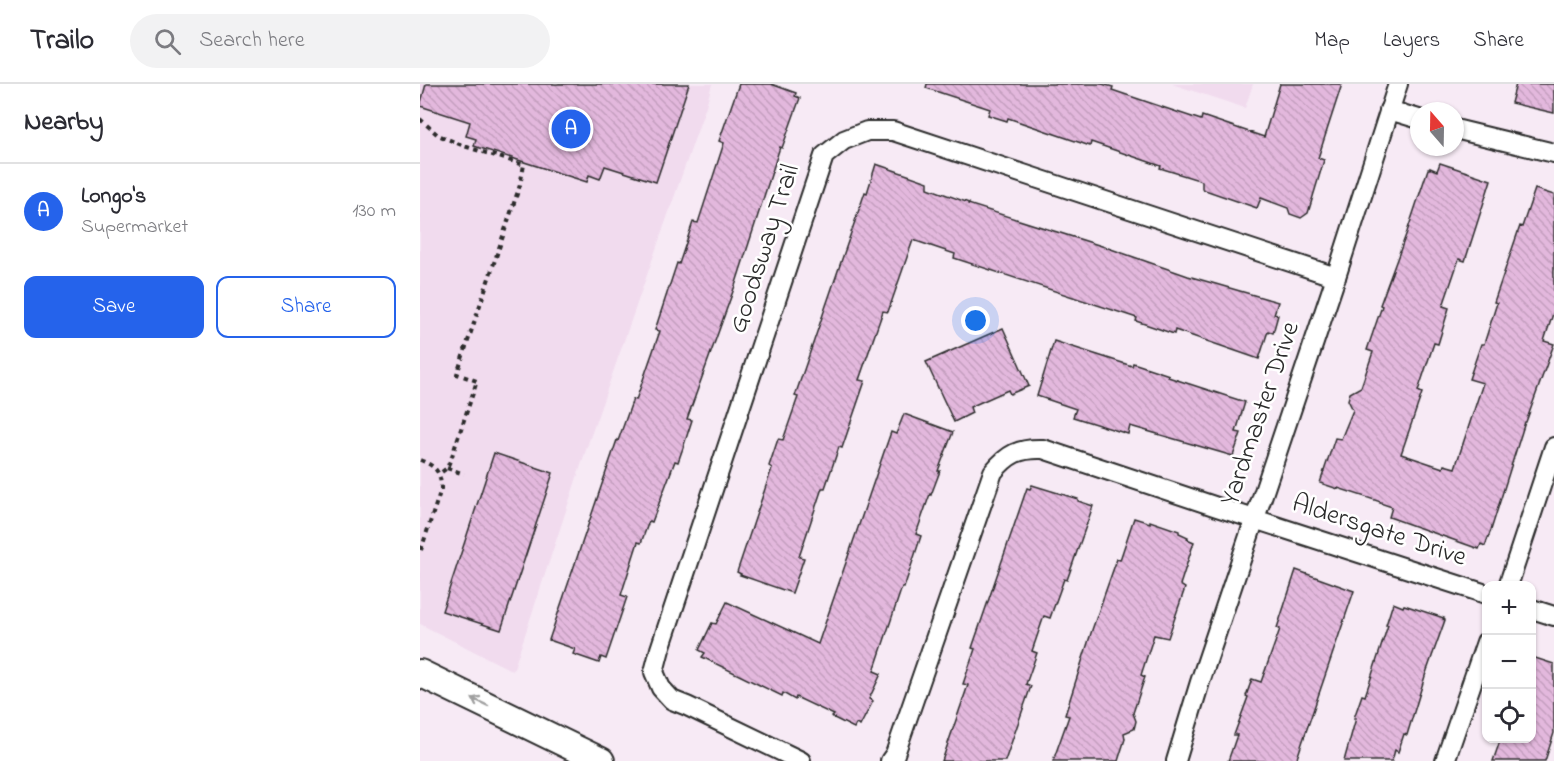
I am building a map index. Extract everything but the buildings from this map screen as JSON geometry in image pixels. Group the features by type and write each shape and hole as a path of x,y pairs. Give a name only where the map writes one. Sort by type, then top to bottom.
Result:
{"main road":[{"path":"420,673 601,761"}],"street":[{"name":"Yardmaster Drive","path":"1176,761 1200,682 1336,277 1398,84"},
{"path":"1389,110 1410,116"},
{"name":"Goodsway Trail","path":"801,761 672,700 660,688 654,672 824,156 844,140 867,131 893,131 1336,277"},
{"path":"1464,131 1554,153"},
{"path":"1509,581 1554,447"},
{"path":"890,761 987,485 993,472 1002,461 1029,448 1043,449 1254,519"},
{"name":"Aldersgate Drive","path":"1254,519 1482,593"},
{"path":"1536,610 1554,616"},
{"path":"1445,761 1482,654"}],"path":[{"path":"420,120 438,135 464,146 524,165 520,185 457,374 477,381 447,468 439,474"},
{"path":"420,460 431,464 439,474 441,489 420,553"},
{"path":"447,468 464,474"}],"shaded area":[{"path":"420,84 712,84 589,441 513,671 420,624"},
{"path":"1172,84 1253,84 1245,108"}],"place":[{"name":"Longo's","path":"571,129"}]}
